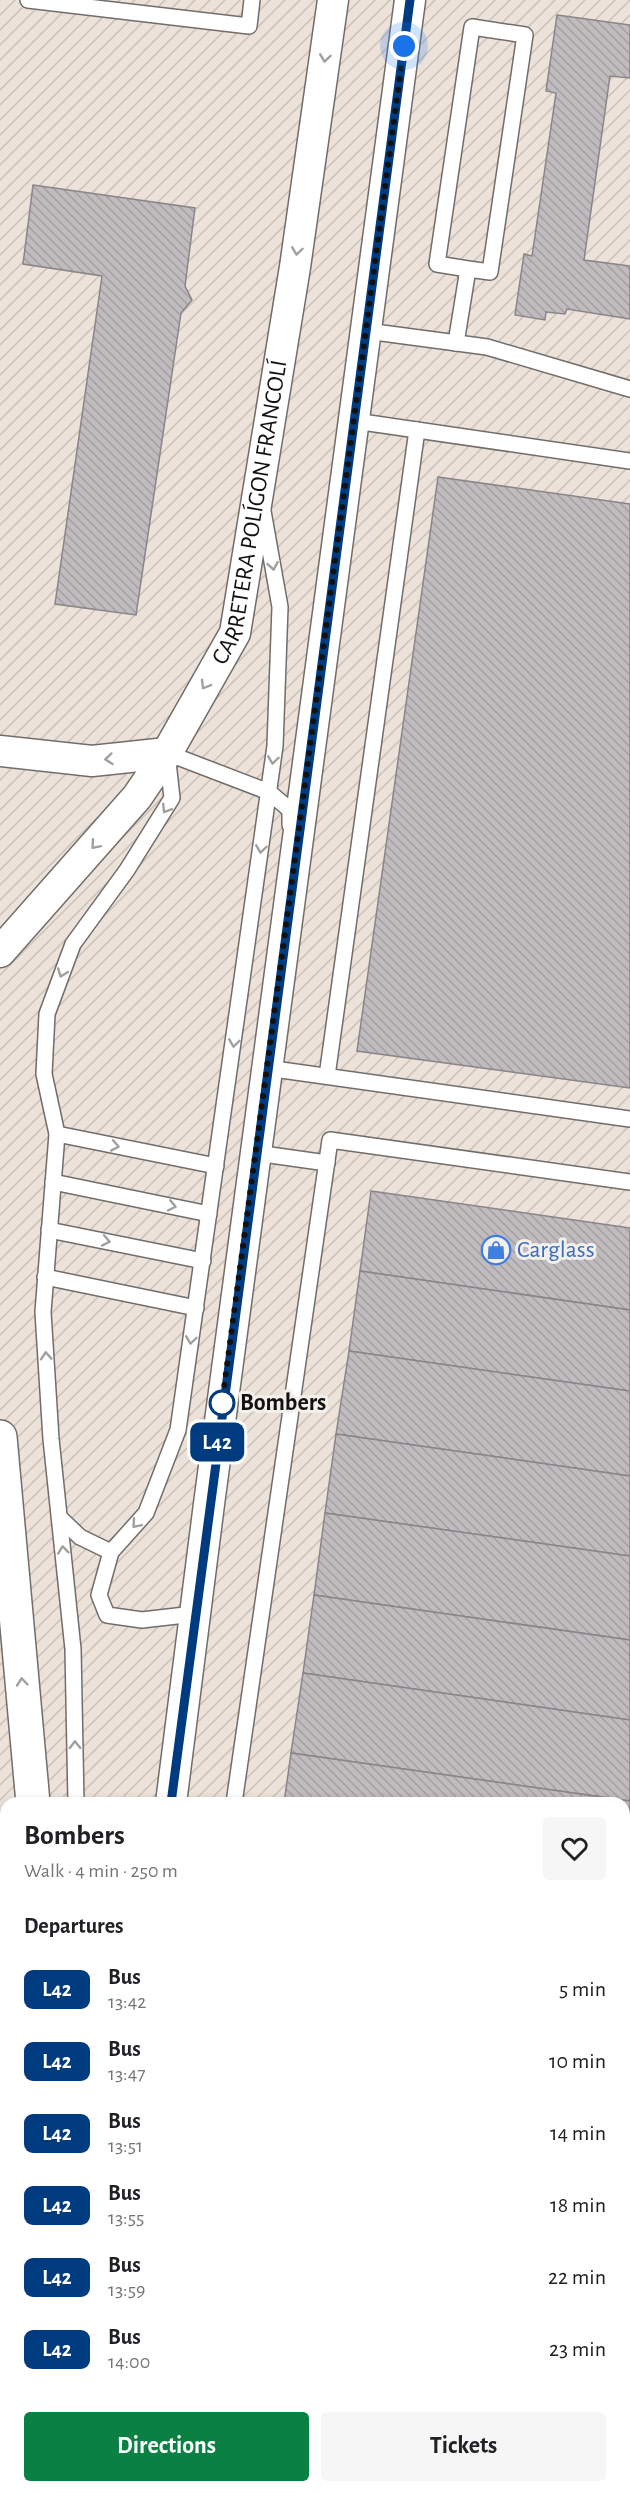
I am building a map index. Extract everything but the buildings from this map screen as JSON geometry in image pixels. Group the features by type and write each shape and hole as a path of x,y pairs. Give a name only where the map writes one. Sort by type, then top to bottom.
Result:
{"main road":[{"path":"0,1437 32,1797"}],"street":[{"name":"CARRETERA POLÍGON FRANCOLÍ","path":"0,952 137,797 167,753 235,633 295,267 333,0"},
{"path":"172,1797 194,1614 410,0"},
{"path":"0,751 92,761 167,753"}],"lane":[{"path":"28,0 249,26 252,0"},
{"path":"472,27 525,35 490,272 468,269 436,264 472,27"},
{"path":"456,344 468,269"},
{"path":"367,331 487,347 630,389"},
{"path":"355,421 630,461"},
{"path":"327,1076 417,430"},
{"path":"194,1614 142,1620 107,1615 99,1595 111,1552 146,1513 178,1430 203,1261 275,746 280,607 259,487"},
{"path":"76,1797 74,1649 51,1438 43,1312 57,1134 44,1074 47,1014 73,944 128,870 172,798 167,753 269,792 290,810 292,884"},
{"path":"267,1068 630,1119"},
{"path":"57,1134 216,1166"},
{"path":"235,1797 330,1140 630,1182"},
{"path":"256,1153 327,1163"},
{"path":"53,1182 209,1214"},
{"path":"49,1230 203,1261"},
{"path":"45,1277 195,1308"},
{"path":"60,1518 80,1538 111,1552"}],"shaded area":[{"path":"0,0 630,0 630,1797 0,1797"}],"bus line":[{"name":"L42","path":"172,1797 208,1504 410,0"}],"place":[{"name":"Carglass","path":"496,1250"},
{"name":"Bombers","path":"222,1403"}],"route":[{"path":"222,1403 221,1410 404,46"}]}
